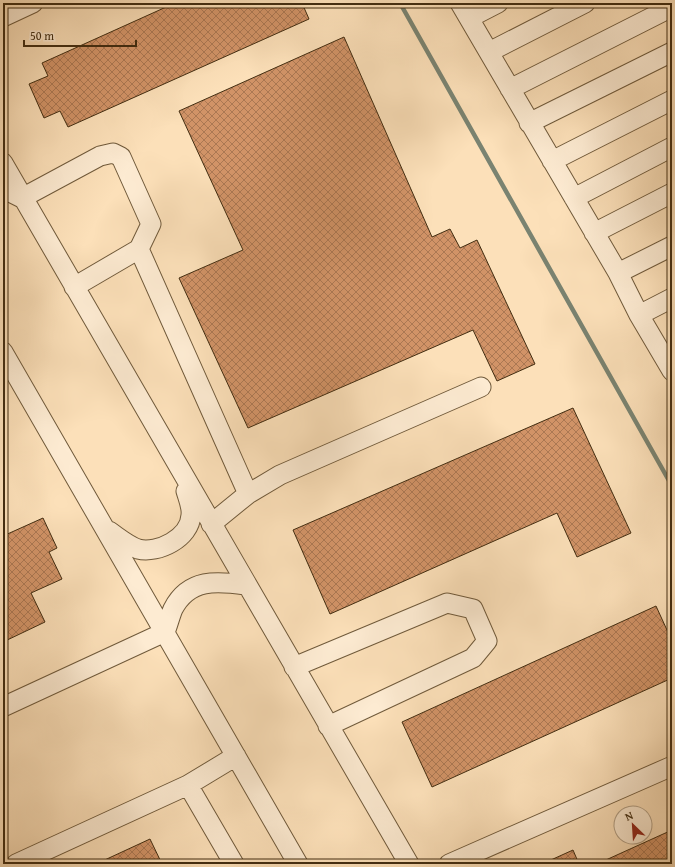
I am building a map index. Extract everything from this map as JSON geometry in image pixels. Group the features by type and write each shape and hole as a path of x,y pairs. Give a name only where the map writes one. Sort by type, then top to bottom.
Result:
{"street":[{"path":"3,17 33,3"},
{"path":"498,3 464,10 618,273 638,316 665,344 672,371"},
{"path":"488,52 585,3"},
{"path":"510,89 667,12"},
{"path":"530,123 672,52"},
{"path":"552,161 672,100"},
{"path":"574,198 672,147"},
{"path":"22,198 100,156 113,153 121,157 151,224 140,249 74,287"},
{"path":"3,163 246,585 409,864"},
{"path":"3,189 22,198"},
{"path":"594,234 672,193"},
{"path":"618,273 672,246"},
{"path":"140,249 248,494"},
{"path":"638,316 672,298"},
{"path":"3,352 8,372 104,528 298,864"},
{"path":"211,524 248,494 280,475 481,388"},
{"path":"104,528 128,545 149,550 167,545 179,537 188,526 191,515 179,468"},
{"path":"3,707 165,632 172,611 178,601 188,591 201,584 220,581 246,585"},
{"path":"294,667 447,603 472,609 487,641 473,658 328,726"},
{"path":"16,864 188,785 236,756"},
{"path":"449,864 670,768"},
{"path":"188,785 234,864"}],"building":[{"path":"175,3 302,3 309,19 68,127 60,111 44,118 29,84 48,76 42,63"},
{"path":"344,37 432,237 450,229 460,248 477,240 535,364 497,381 473,330 248,428 179,278 243,250 179,111"},
{"path":"573,408 631,533 577,557 557,513 330,614 293,530"},
{"path":"43,518 57,548 49,552 62,579 31,593 45,622 3,642 3,536"},
{"path":"656,606 672,641 672,678 432,787 402,722"},
{"path":"672,830 672,864 597,864 639,845 653,845 653,839"},
{"path":"150,839 162,864 96,864"},
{"path":"573,850 579,864 542,864"}],"waterway":[{"path":"400,3 672,486"}]}
